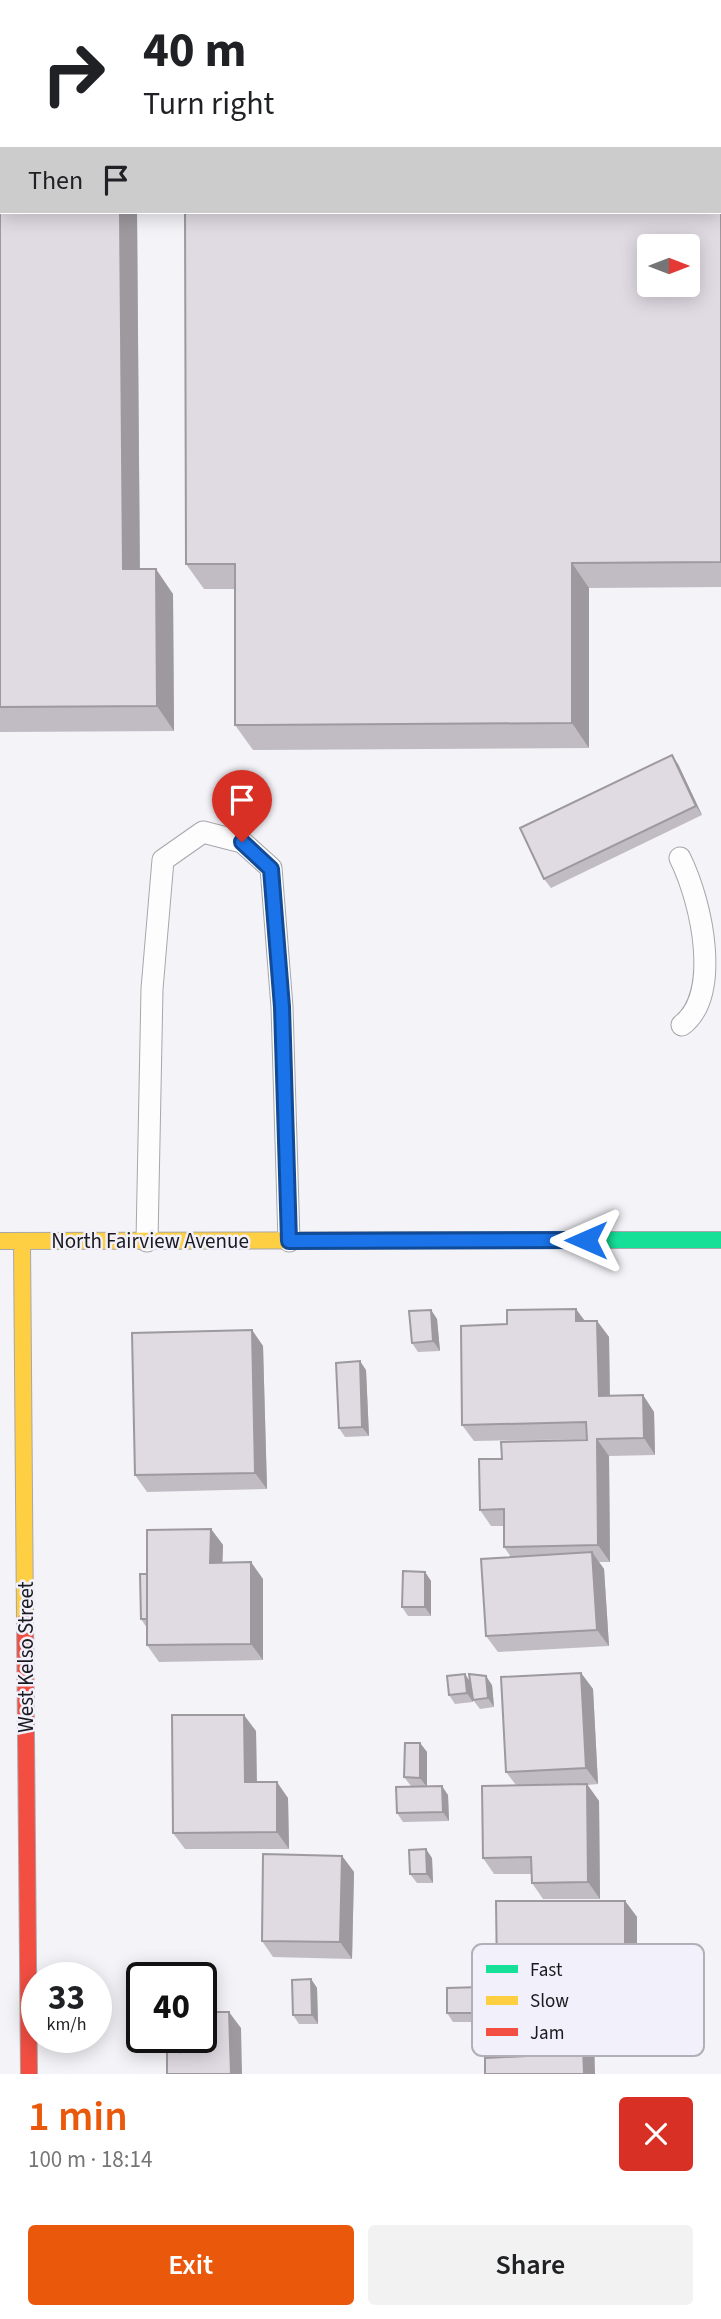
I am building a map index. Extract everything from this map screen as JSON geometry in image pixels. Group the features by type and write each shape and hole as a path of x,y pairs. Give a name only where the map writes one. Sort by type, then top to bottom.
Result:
{"street":[{"name":"North Fairview Avenue","path":"0,1241 721,1240"},
{"name":"West Kelso Street","path":"22,1241 29,2074"}],"lane":[{"path":"147,1241 152,989 163,860 203,832 242,842 271,869 282,1007 289,1241"},
{"path":"680,858 702,905 719,964 718,985 712,1001 704,1013 682,1025"}],"building":[{"path":"0,214 120,214 123,569 156,569 157,706 0,707"},
{"path":"185,214 721,214 721,562 572,563 572,723 235,725 235,564 186,564"},
{"path":"672,755 696,806 544,879 520,828"},
{"path":"576,1309 576,1321 597,1321 599,1396 643,1395 644,1438 597,1439 598,1545 504,1547 504,1509 480,1510 479,1459 502,1459 501,1442 587,1440 586,1422 462,1425 461,1326 507,1324 507,1310"},
{"path":"431,1310 433,1341 412,1343 409,1311"},
{"path":"252,1330 255,1473 135,1475 132,1333"},
{"path":"360,1361 362,1427 339,1428 336,1363"},
{"path":"211,1529 210,1563 251,1562 251,1644 147,1645 147,1530"},
{"path":"592,1552 597,1630 486,1636 481,1559"},
{"path":"403,1571 425,1572 425,1607 402,1607"},
{"path":"140,1574 147,1574 147,1619 141,1619"},
{"path":"581,1673 586,1768 506,1772 501,1677"},
{"path":"465,1674 467,1693 449,1695 447,1676"},
{"path":"469,1674 486,1676 488,1698 473,1700"},
{"path":"172,1715 244,1715 245,1782 277,1782 277,1832 173,1833"},
{"path":"405,1743 420,1743 420,1778 404,1777"},
{"path":"587,1784 588,1882 532,1883 531,1857 483,1858 482,1786"},
{"path":"442,1786 443,1812 397,1813 396,1787"},
{"path":"426,1849 427,1874 410,1874 409,1850"},
{"path":"263,1854 342,1856 340,1942 262,1941"},
{"path":"496,1901 625,1901 625,1944 497,1944"},
{"path":"311,1979 312,2015 293,2015 292,1980"},
{"path":"472,1987 472,2013 447,2013 447,1988"},
{"path":"217,2012 229,2012 231,2074 167,2074 167,2053 217,2053"},
{"path":"583,2056 584,2074 485,2074 485,2058"}],"traffic: fast":[{"path":"425,1240 721,1240"}],"traffic: slow":[{"path":"0,1241 425,1240"},
{"path":"22,1241 25,1621"}],"traffic: jam":[{"path":"25,1621 29,2074"}],"route":[{"path":"242,842 271,869 282,1007 289,1241 586,1240"}]}
